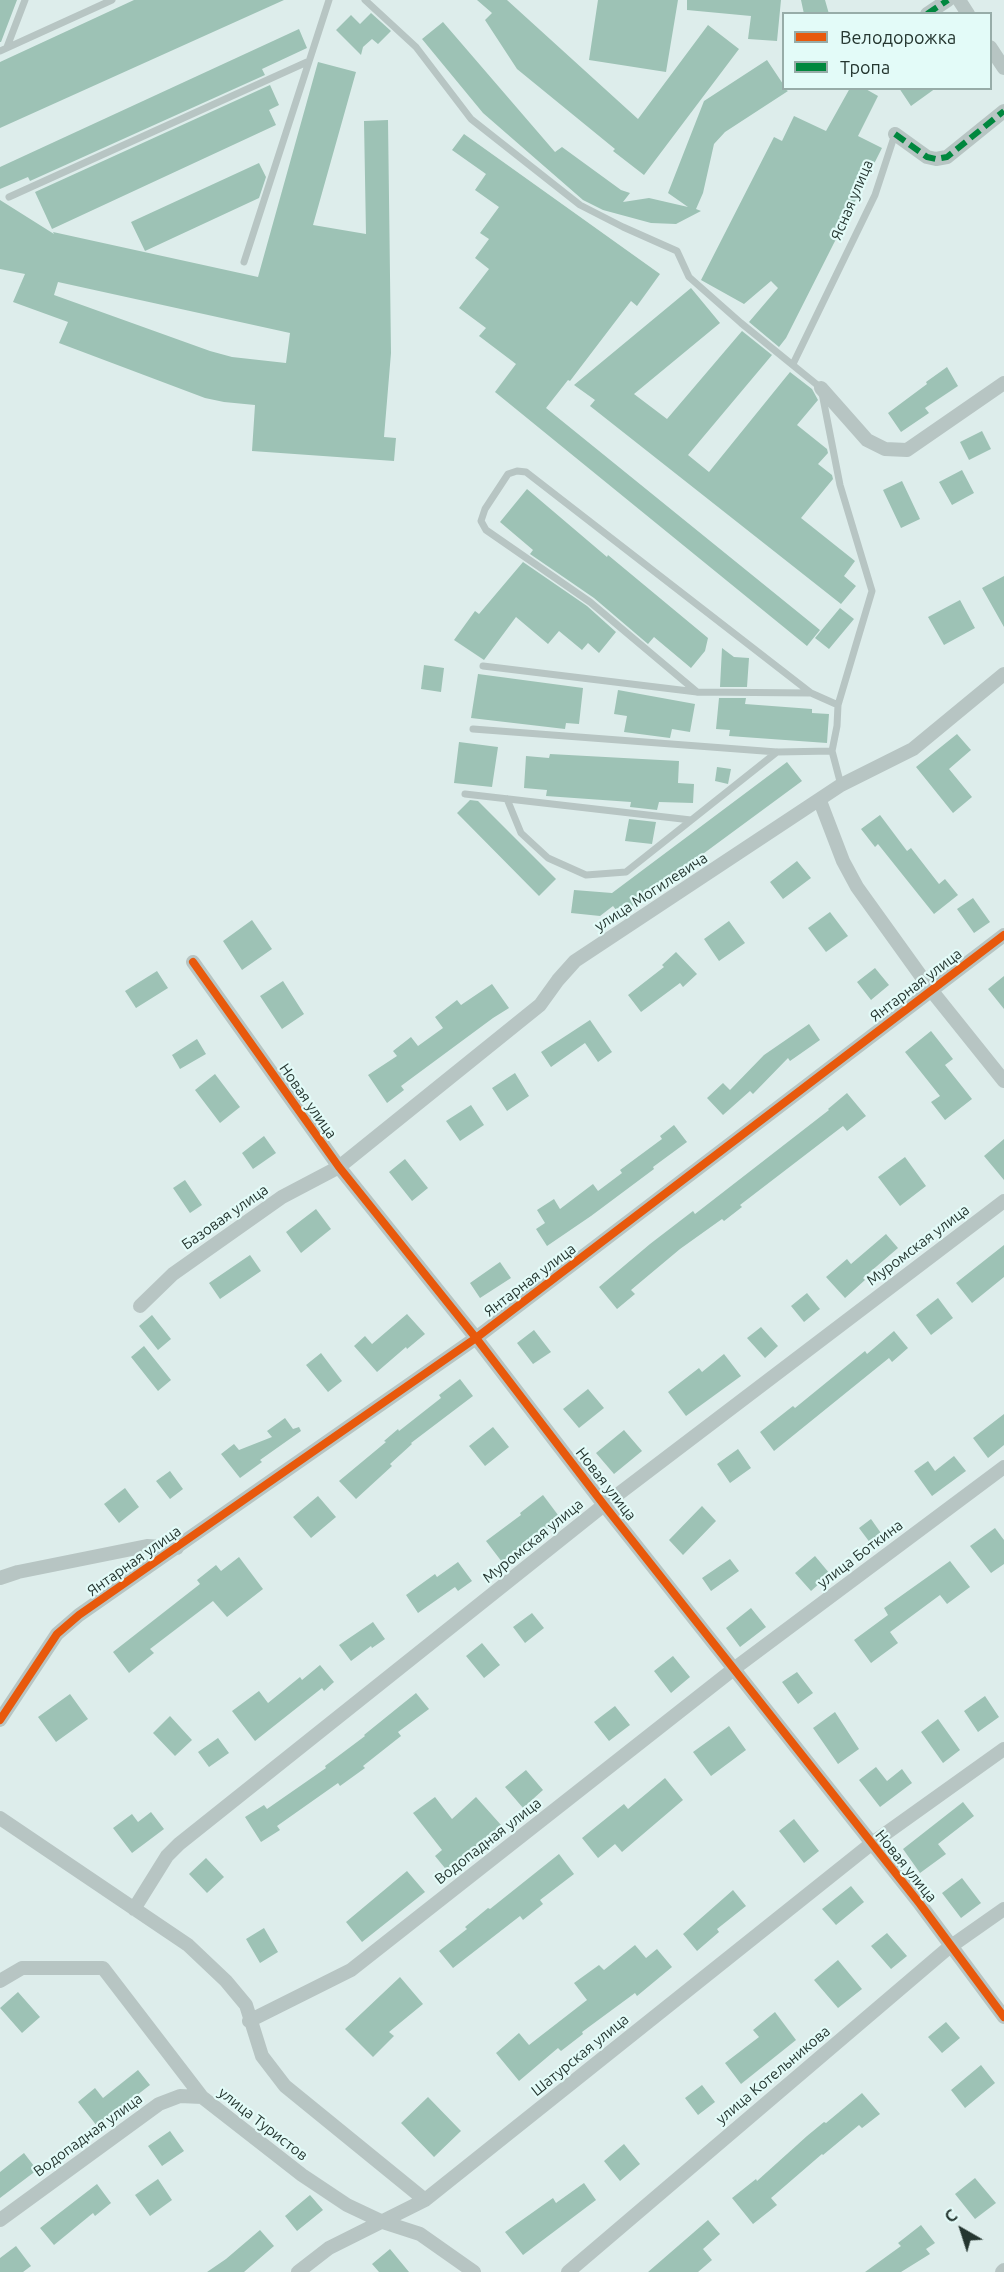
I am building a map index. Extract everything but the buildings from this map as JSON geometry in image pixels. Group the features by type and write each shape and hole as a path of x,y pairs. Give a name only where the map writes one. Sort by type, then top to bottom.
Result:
{"street":[{"path":"930,12 948,0"},
{"path":"992,50 1004,68"},
{"name":"Ясная улица","path":"895,134 927,157 936,159 948,157 1004,111"},
{"path":"821,388 867,440 885,449 907,450 1004,383"},
{"name":"улица Могилевича","path":"339,1167 540,1005 575,961 841,785 913,749 1004,674"},
{"path":"820,801 843,861 857,887 931,990 1004,1081"},
{"name":"Янтарная улица","path":"0,1720 57,1634 79,1615 476,1338 1004,935"},
{"name":"Новая улица","path":"194,962 339,1167 735,1668 1004,2017"},
{"name":"Базовая улица","path":"140,1306 173,1274 282,1197 339,1167"},
{"name":"Муромская улица","path":"134,1910 167,1856 179,1844 604,1505 1004,1201"},
{"name":"улица Боткина","path":"735,1668 1004,1467"},
{"path":"0,1578 18,1572 147,1546 177,1548"},
{"name":"Водопадная улица","path":"249,2021 351,1970 735,1668"},
{"name":"Шатурская улица","path":"298,2272 329,2248 425,2200 871,1844 1004,1749"},
{"path":"0,1818 188,1945 246,2005 249,2021 262,2056 285,2086 425,2200"},
{"name":"улица Котельникова","path":"568,2272 951,1947 1004,1909"},
{"name":"улица Туристов","path":"0,1980 22,1968 103,1968 202,2097 302,2175 347,2205 383,2222 420,2234 474,2272"},
{"name":"Водопадная улица","path":"0,2220 159,2104 180,2096 202,2097"}],"lane":[{"path":"4,49 25,0"},
{"path":"4,49 112,0"},
{"path":"244,262 329,0"},
{"path":"365,0 416,47 471,119 580,205 623,228 677,251 689,277 821,388 840,485 872,591 838,705 832,751 841,785"},
{"path":"9,197 307,62"},
{"name":"Ясная улица","path":"792,364 875,195 895,134"},
{"path":"697,692 590,602 486,530 481,521 485,509 508,474 517,471 526,472 811,693 838,705"},
{"path":"483,666 697,692 811,693"},
{"path":"473,729 777,752 832,751"},
{"path":"507,799 521,833 548,858 586,875 626,872 777,752"},
{"path":"465,794 690,820"}],"marked path":[{"path":"930,12 948,0"},
{"path":"895,134 927,157 936,159 947,157 1004,111"}],"cycle path":[{"path":"0,1720 57,1634 79,1615 476,1338 1004,935"},
{"path":"193,962 339,1167 920,1904 1004,2017"}]}
